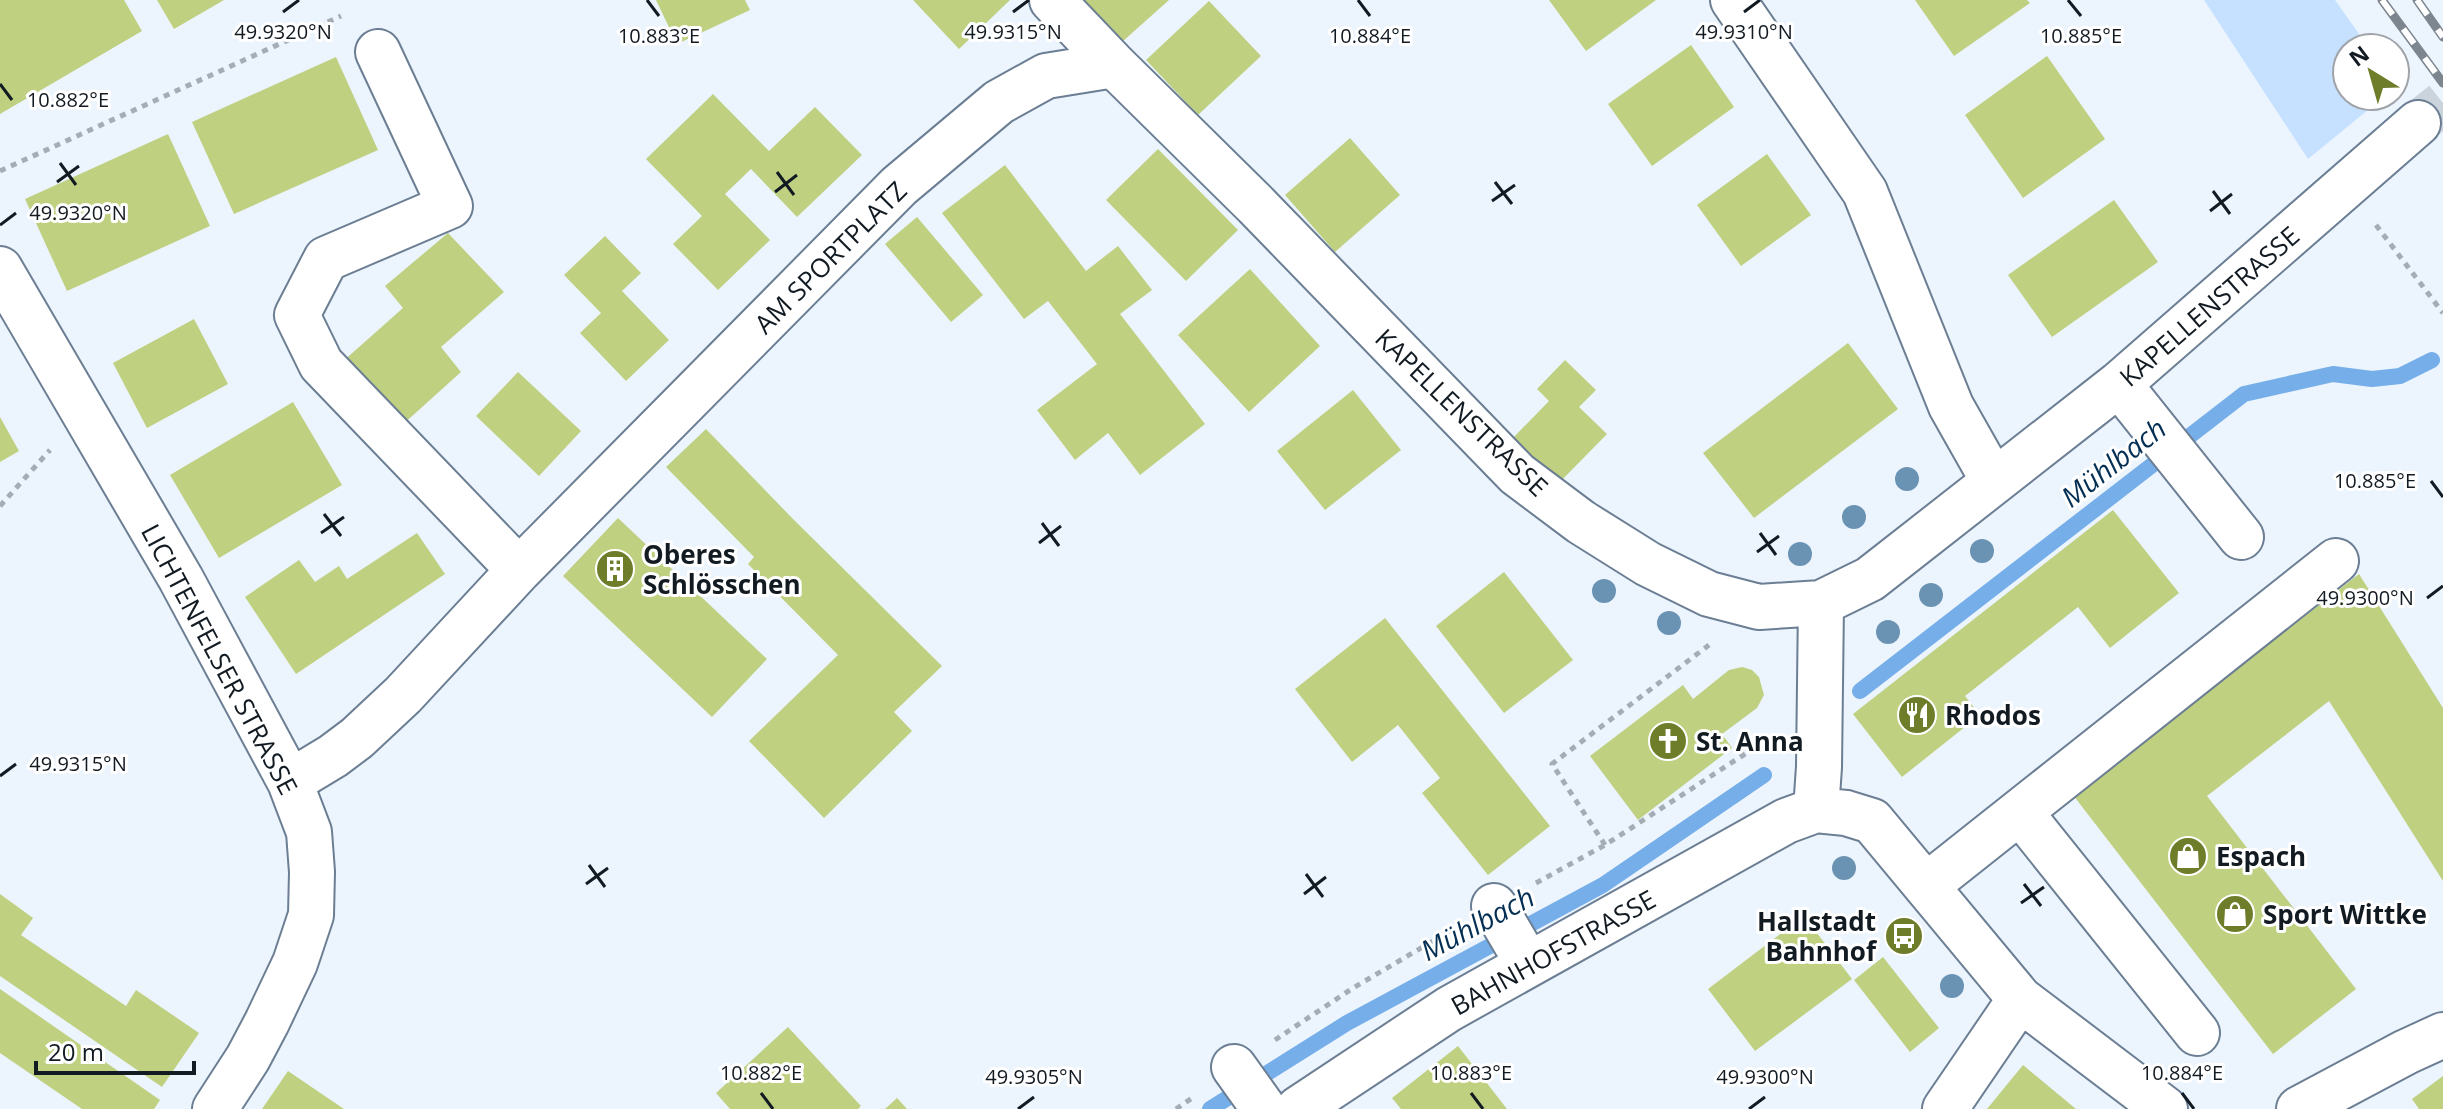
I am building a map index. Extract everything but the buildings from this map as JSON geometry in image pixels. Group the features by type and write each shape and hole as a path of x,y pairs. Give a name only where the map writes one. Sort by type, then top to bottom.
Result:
{"street":[{"path":"1052,0 1114,65"},
{"path":"1733,0 1865,192 1951,406 1994,482"},
{"path":"378,52 450,206 326,259 297,315 321,364 519,570"},
{"name":"AM SPORTPLATZ","path":"290,782 350,743 403,695 519,570 899,186 999,102 1046,76 1114,65"},
{"name":"KAPELLENSTRASSE","path":"1114,65 1256,205 1517,474 1581,522 1648,564 1709,594 1759,607 1821,603 1870,579 2119,384 2418,123"},
{"name":"LICHTENFELSER STRASSE","path":"0,269 181,579 290,782 309,832 311,915 295,963 248,1058 215,1109"},
{"path":"2119,384 2241,537"},
{"path":"1926,886 2336,561"},
{"path":"1821,603 1816,810 1846,813 1872,821 2020,999 2165,1109"},
{"name":"BAHNHOFSTRASSE","path":"1298,1109 1449,1009 1510,933 1816,810"},
{"path":"2020,812 2197,1033"},
{"path":"1945,1109 2020,999"},
{"path":"2299,1109 2443,1035"}],"path":[{"path":"0,171 359,8 378,52"},
{"path":"2372,219 2443,313"},
{"path":"0,506 84,413"},
{"path":"1605,845 1552,764 1759,607"}],"shaded area":[{"path":"2204,0 2335,0 2358,32 2331,32 2331,112 2365,112 2308,159"}],"waterway":[{"name":"Mühlbach","path":"1860,691 2244,394 2333,374 2372,379 2400,376 2432,360"},
{"name":"Mühlbach","path":"1210,1109 1347,1023 1603,885 1764,775"}],"tunnel":[{"path":"2418,123 2443,103"}],"railway":[{"path":"2382,0 2443,83"},
{"path":"2417,0 2443,37"}],"place":[{"name":"Oberes Schlösschen","path":"615,569"},
{"name":"Rhodos","path":"1917,715"},
{"name":"St. Anna","path":"1668,741"},
{"name":"Espach","path":"2188,856"},
{"name":"Sport Wittke","path":"2235,914"},
{"name":"Hallstadt Bahnhof","path":"1904,936"}]}
